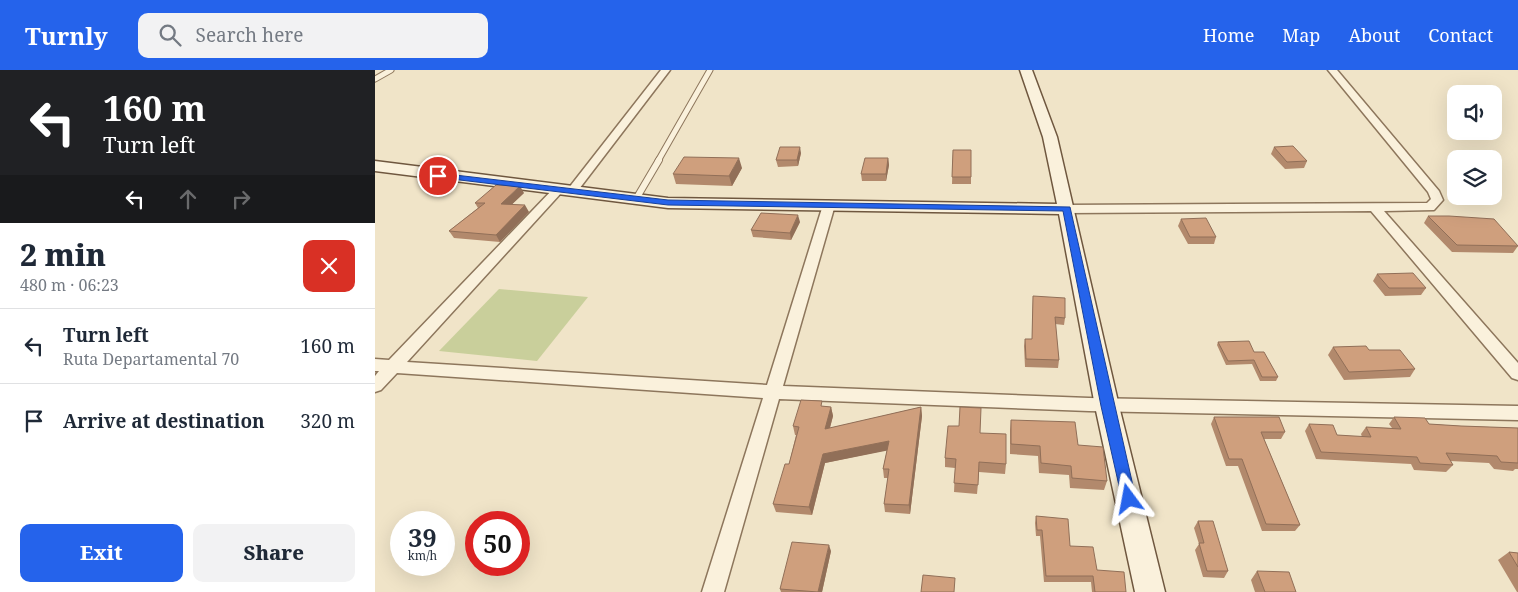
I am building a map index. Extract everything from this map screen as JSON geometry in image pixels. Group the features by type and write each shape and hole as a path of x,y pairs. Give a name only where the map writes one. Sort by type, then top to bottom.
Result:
{"main road":[{"path":"1026,70 1050,137 1067,209 1107,406 1150,592"},
{"path":"375,166 668,203 1067,209"}],"street":[{"path":"375,386 565,190 665,70"},
{"path":"1067,209 1430,207 1437,200 1433,192 1333,70"},
{"path":"715,588 829,205"},
{"path":"1376,208 1518,374"},
{"path":"375,365 773,394 1107,406 1518,413"}],"lane":[{"path":"375,79 391,70"},
{"path":"636,199 710,70"}],"green space":[{"path":"499,289 588,297 537,361 439,351"}],"building":[{"path":"1293,146 1307,161 1287,162 1274,147"},
{"path":"780,147 800,147 797,160 776,160"},
{"path":"953,150 971,150 971,177 952,177"},
{"path":"684,157 739,158 729,176 673,174"},
{"path":"865,158 888,158 886,174 861,174"},
{"path":"496,185 520,186 501,204 525,205 496,235 449,231 485,203 475,203"},
{"path":"761,213 798,215 790,233 751,230"},
{"path":"1428,216 1494,219 1518,246 1457,245"},
{"path":"1206,218 1216,237 1190,237 1181,219"},
{"path":"1413,273 1426,288 1389,288 1377,274"},
{"path":"1033,296 1065,298 1065,318 1055,317 1059,360 1026,359 1025,339 1032,339"},
{"path":"1249,341 1254,352 1264,352 1278,377 1262,377 1254,360 1228,361 1218,342"},
{"path":"1366,346 1369,350 1400,350 1415,369 1349,372 1333,347"},
{"path":"801,400 822,401 821,406 831,407 825,429 921,407 909,505 884,504 889,469 883,469 889,441 823,454 809,507 773,504 785,464 789,464 799,427 793,426"},
{"path":"960,407 981,408 980,433 1006,434 1006,464 979,462 978,485 954,483 956,459 945,458 948,426 959,426"},
{"path":"1214,417 1279,417 1285,432 1261,432 1300,525 1266,524 1242,459 1229,459"},
{"path":"1394,417 1425,418 1429,424 1518,428 1518,463 1501,462 1497,456 1446,453 1453,465 1420,463 1417,457 1321,452 1309,424 1333,425 1337,435 1371,437 1366,427 1401,429"},
{"path":"1011,420 1075,422 1078,445 1103,447 1107,481 1072,478 1071,466 1041,463 1040,446 1011,444"},
{"path":"1036,516 1068,519 1070,546 1093,547 1097,570 1124,572 1126,592 1095,592 1093,576 1046,576 1042,530 1037,530"},
{"path":"1198,521 1213,521 1228,571 1207,571 1199,543 1204,543"},
{"path":"792,542 829,545 818,592 780,589"},
{"path":"1509,552 1518,553 1518,567"},
{"path":"1257,571 1289,572 1296,592 1265,592"},
{"path":"923,575 955,578 954,592 921,592"}],"route":[{"path":"438,176 668,203 1067,209 1107,406 1129,499"}]}
